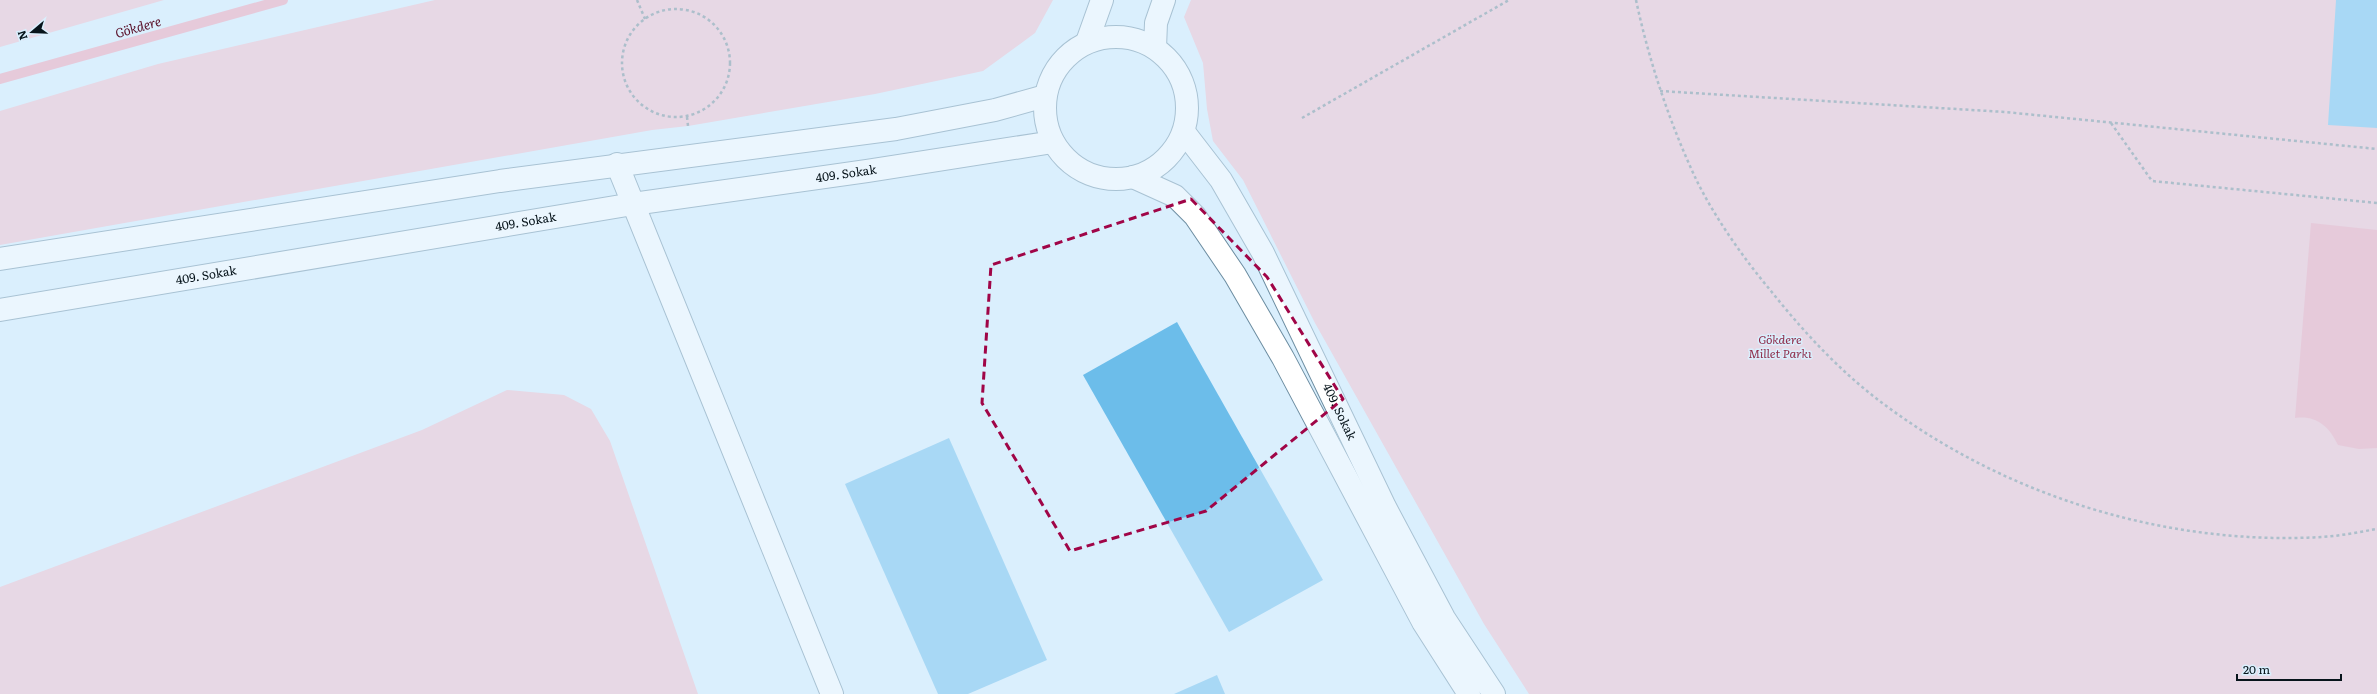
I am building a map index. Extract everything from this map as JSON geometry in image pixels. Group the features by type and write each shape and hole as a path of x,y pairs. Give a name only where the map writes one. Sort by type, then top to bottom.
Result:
{"main road":[{"path":"1155,48 1156,23 1164,0"},
{"path":"1087,42 1099,9"},
{"path":"1110,36 1134,38 1155,48 1173,64 1184,85 1188,108 1184,132 1173,153 1155,168 1133,177 1110,179 1087,174 1068,160 1053,142 1046,120 1045,96 1053,74 1067,55 1087,42 1110,36"},
{"path":"0,258 617,164 896,129 995,110 1045,96"},
{"name":"409. Sokak","path":"1184,132 1221,180 1263,252 1385,507 1444,618 1494,694"},
{"name":"409. Sokak","path":"0,310 633,204 867,171 1053,142"},
{"path":"617,164 832,694"},
{"name":"409. Sokak","path":"1133,177 1175,196 1195,216 1235,275 1283,358 1423,622 1468,694"}],"path":[{"path":"636,0 645,19"},
{"path":"1302,118 1509,0"},
{"path":"1636,0 1644,36 1660,91 1696,179 1746,260 1806,335 1877,399 1956,452 2042,493 2133,521 2227,536 2322,537 2377,529"},
{"path":"678,9 690,12 710,22 722,35 728,51 730,68 725,85 716,100 703,110 687,117 668,117 651,111 636,100 626,85 622,67 624,48 632,32 645,19 661,11 678,9"},
{"path":"1660,91 2005,112 2377,149"},
{"path":"2111,123 2152,181 2377,203"}],"highlighted area":[{"path":"1191,199 1267,277 1343,399 1206,511 1070,551 982,403 991,265"}],"green space":[{"path":"0,0 164,0 0,47"},
{"path":"435,0 1053,0 1035,33 983,71 875,94 688,126 652,130 0,245 0,111 158,64"},
{"name":"Gökdere Millet Parkı","path":"1191,0 2377,0 2377,694 1529,694 1484,624 1315,323 1243,180 1213,141 1207,109 1203,63 1184,17"},
{"path":"507,390 564,395 591,409 610,441 698,694 0,694 0,587 422,430"}],"shaded area":[{"path":"2311,223 2377,230 2377,448 2359,449 2338,445 2330,432 2321,423 2309,418 2295,418"}],"building":[{"path":"2336,0 2377,0 2377,128 2328,125"},
{"path":"1177,322 1323,580 1229,632 1083,375"},
{"path":"949,438 1047,660 968,694 938,694 845,484"},
{"path":"1217,675 1225,694 1174,694"}],"waterway":[{"name":"Gökdere","path":"0,79 283,0"}]}
